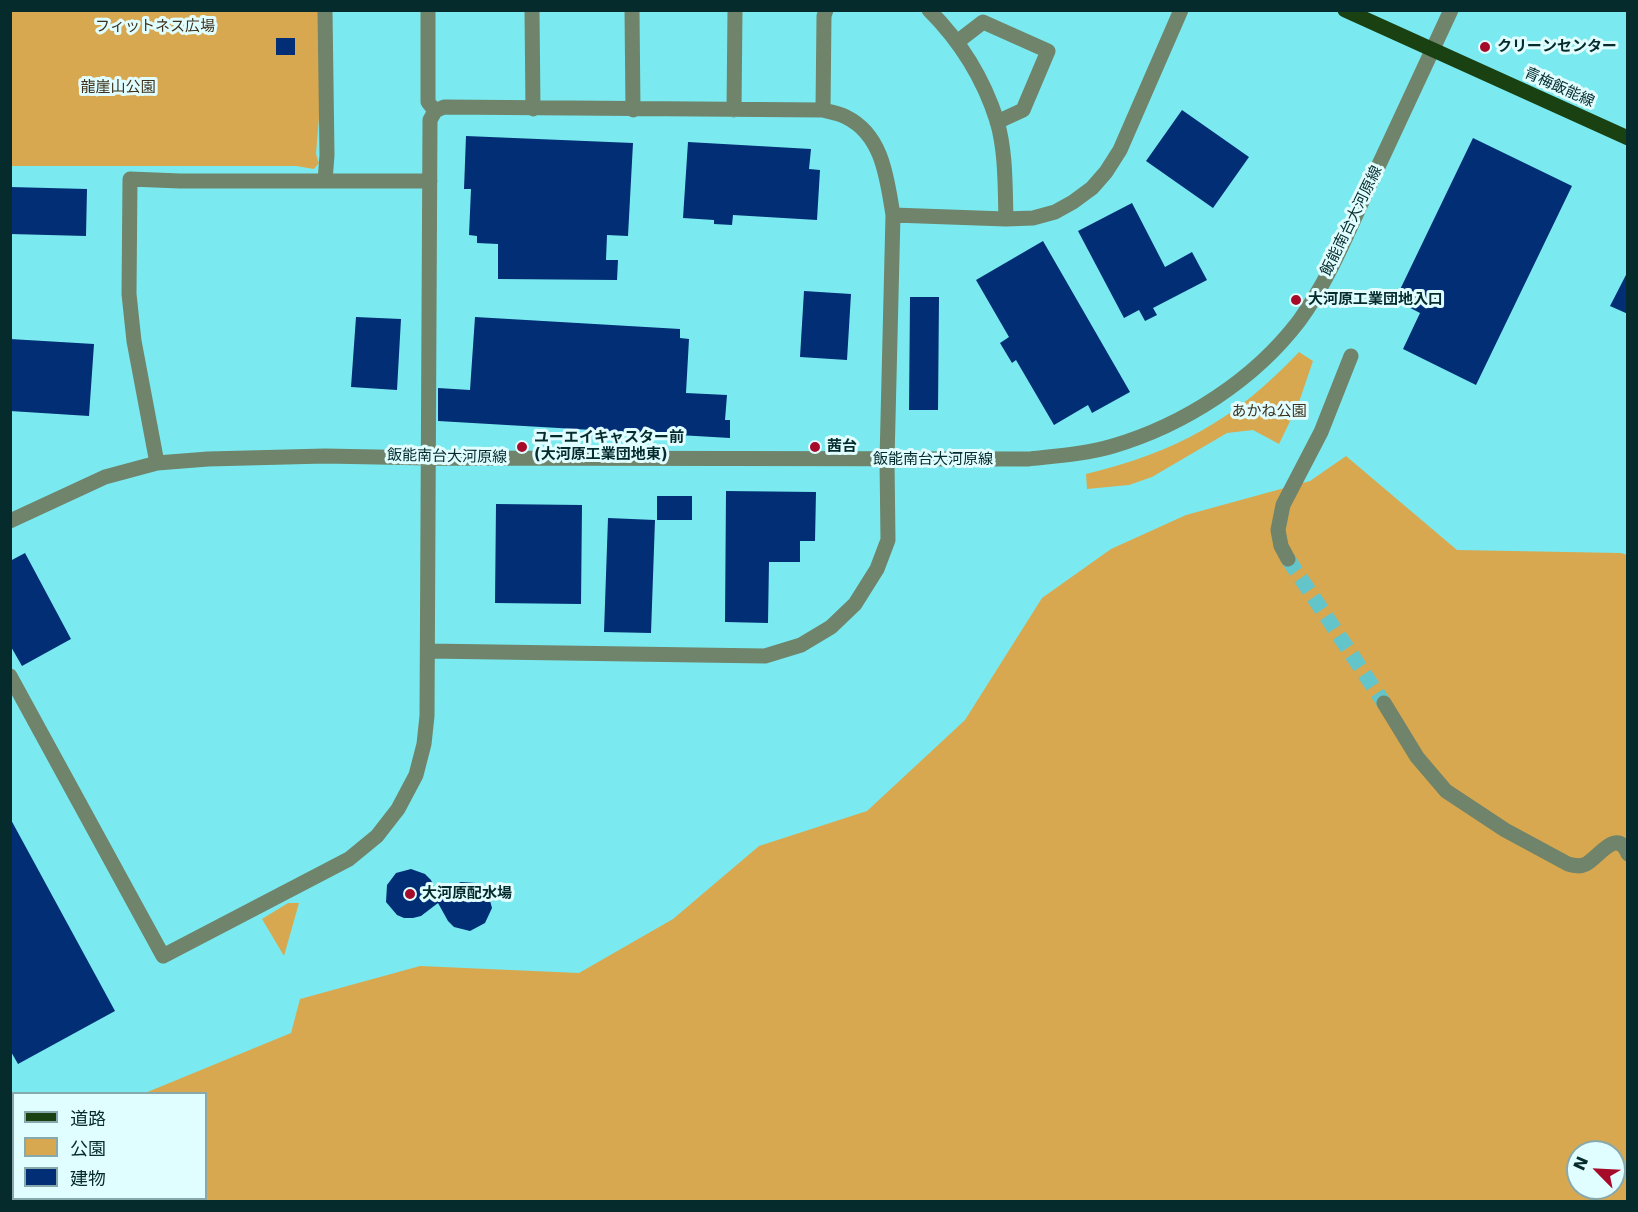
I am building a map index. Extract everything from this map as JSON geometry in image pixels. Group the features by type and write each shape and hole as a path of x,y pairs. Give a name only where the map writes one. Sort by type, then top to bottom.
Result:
{"main road":[{"name":"青梅飯能線","path":"1345,10 1628,138"}],"street":[{"path":"325,10 327,154 325,181"},
{"path":"428,10 428,102 435,111"},
{"path":"532,10 533,109"},
{"path":"632,10 633,110"},
{"path":"734,110 735,10"},
{"path":"823,110 824,16 826,10"},
{"path":"929,10 957,42 979,79 997,122 1005,175 1006,219"},
{"path":"893,215 1033,218 1054,212 1073,202 1092,188 1120,150 1181,10"},
{"name":"飯能南台大河原線","path":"10,521 105,477 157,463 267,456 1028,459 1112,447 1203,406 1228,389 1271,352 1299,320 1335,258 1451,10"},
{"path":"957,42 983,22 1048,51 1023,110 997,122"},
{"path":"10,676 162,956 349,859 377,836 398,809 416,775 424,744 428,651 430,120 435,111 444,107 823,110 845,116 865,130 878,150 887,180 893,215 887,460 888,540 877,569 855,604 831,627 801,645 765,656 428,651"},
{"path":"157,463 134,341 129,294 130,179 430,181"},
{"path":"1288,559 1281,546 1278,530 1283,505 1321,432 1351,356"},
{"path":"1384,703 1418,757 1446,791 1505,830 1568,864 1578,867 1612,844 1619,843 1628,854"}],"green space":[{"name":"龍崖山公園","path":"11,11 320,11 319,118 316,154 319,163 314,169 296,166 11,166"},
{"name":"あかね公園","path":"1299,352 1313,361 1298,405 1279,444 1253,430 1227,433 1152,477 1129,485 1087,489 1086,474 1176,444 1227,415 1275,376"},
{"path":"1346,456 1457,550 1621,553 1627,555 1627,1201 11,1202 10,1152 12,1151 12,1200 207,1200 207,1092 147,1092 291,1033 300,999 420,966 579,973 673,919 759,846 867,811 965,720 1042,598 1111,549 1186,515 1310,481"},
{"path":"288,903 299,903 284,956 262,919"}],"building":[{"path":"276,38 295,38 295,55 276,55"},
{"path":"1182,110 1249,157 1213,208 1146,161"},
{"path":"466,136 633,143 628,236 607,235 606,260 618,260 617,280 498,279 498,244 477,243 477,236 469,235 471,189 464,189"},
{"path":"1473,138 1572,186 1476,385 1403,349 1420,313 1395,300"},
{"path":"688,142 811,149 809,169 820,170 817,220 733,215 732,225 714,224 714,220 683,218"},
{"path":"10,187 87,189 86,236 10,234"},
{"path":"1132,203 1165,267 1192,252 1207,280 1153,308 1157,315 1145,321 1139,310 1124,318 1078,231"},
{"path":"1043,241 1130,392 1092,413 1088,405 1054,425 1016,360 1012,363 1000,343 1009,337 976,280"},
{"path":"1628,271 1628,314 1610,306"},
{"path":"804,291 851,294 847,360 800,357"},
{"path":"910,297 939,297 938,410 909,410"},
{"path":"356,317 401,319 397,390 351,387"},
{"path":"475,317 680,329 680,338 689,339 686,393 727,395 725,420 730,420 730,438 438,421 438,388 470,390"},
{"path":"10,339 94,344 89,416 10,411"},
{"path":"726,491 816,492 815,541 800,541 800,562 769,562 768,623 725,622"},
{"path":"657,496 692,496 692,520 657,520"},
{"path":"496,504 582,505 581,604 495,603"},
{"path":"608,518 655,520 651,633 604,632"},
{"path":"25,553 71,639 22,666 10,645 10,561"},
{"path":"10,818 115,1011 18,1064 10,1050"},
{"path":"411,869 425,874 431,880 439,899 454,885 461,882 476,883 483,887 488,893 492,908 485,923 470,931 454,927 438,903 421,916 404,918 397,915 386,902 387,885 396,873"}],"tunnel":[{"path":"1288,559 1384,703"}],"place":[{"name":"クリーンセンター","path":"1485,47"},
{"name":"大河原工業団地入口","path":"1296,300"},
{"name":"ユーエイキャスター前 (大河原工業団地東)","path":"522,447"},
{"name":"茜台","path":"815,447"},
{"name":"大河原配水場","path":"410,894"}],"park label":[{"name":"フィットネス広場","path":"155,27"}]}
